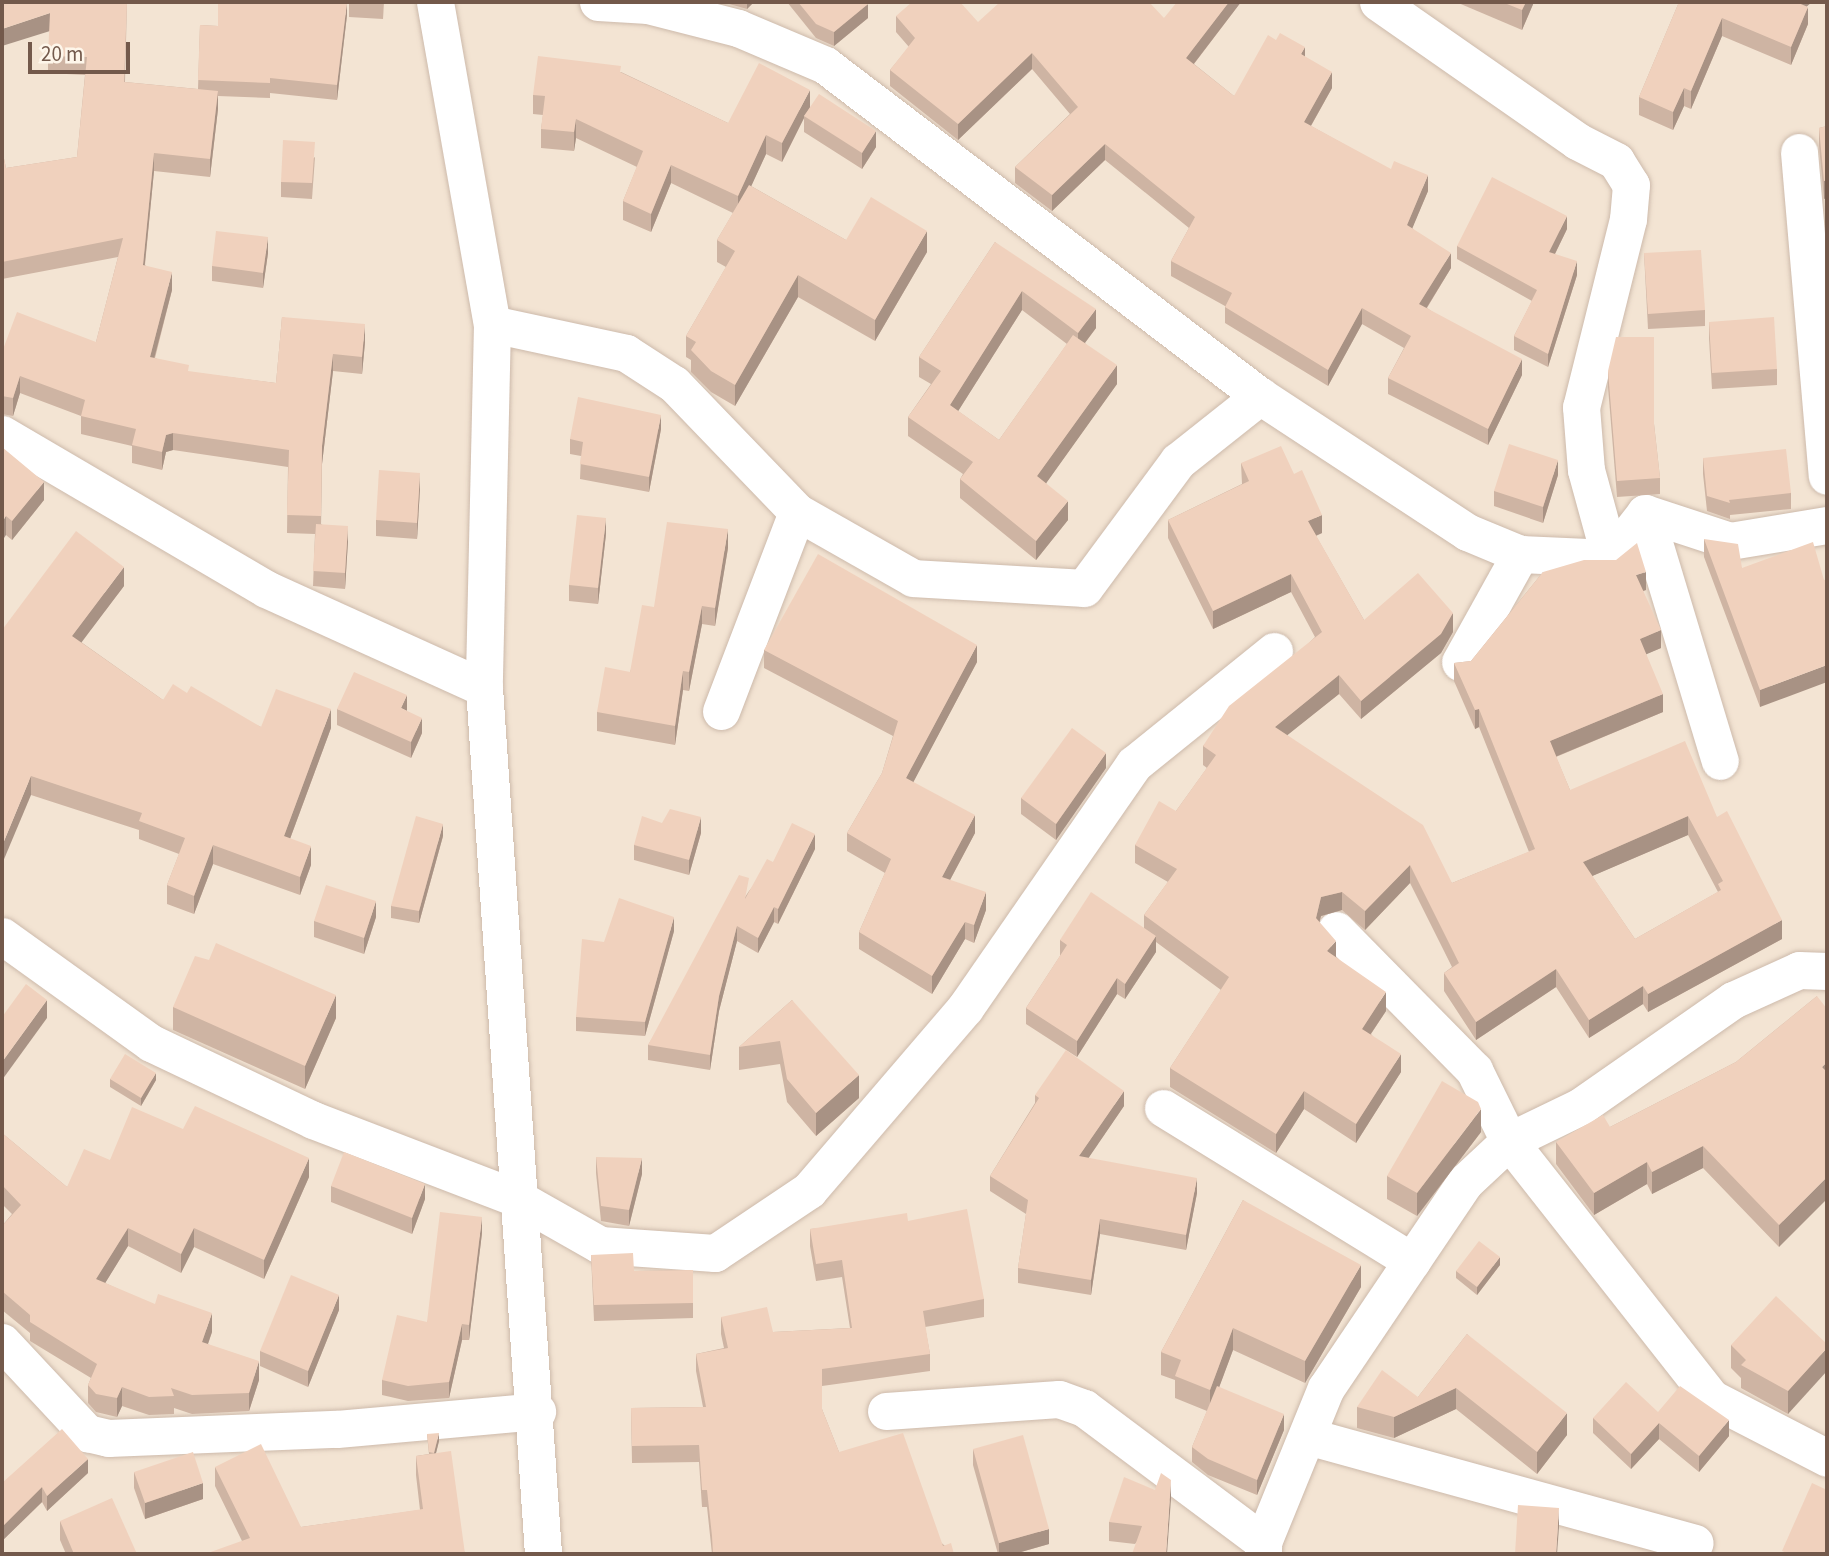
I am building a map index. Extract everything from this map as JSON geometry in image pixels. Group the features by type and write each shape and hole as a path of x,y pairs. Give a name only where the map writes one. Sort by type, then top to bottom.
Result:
{"street":[{"path":"435,2 492,324 484,688 519,1199 537,1411 543,1554"},
{"path":"598,2 649,3 738,28 825,65 1260,396 1467,532 1520,554 1610,558"},
{"path":"1379,2 1577,141 1616,161 1631,184 1628,219 1581,407 1586,470 1610,558"},
{"path":"1800,152 1827,476"},
{"path":"492,324 626,353 674,384 797,512 913,578 1084,588 1178,461 1260,396"},
{"path":"2,434 266,589 484,688"},
{"path":"722,711 797,512"},
{"path":"1610,558 1645,513"},
{"path":"1645,513 1730,541 1827,525"},
{"path":"1645,513 1720,761"},
{"path":"1460,662 1520,554"},
{"path":"2,936 151,1043 313,1119 519,1199 600,1245 715,1253 809,1189 965,1008 1134,764 1274,651"},
{"path":"1336,930 1474,1070 1509,1141 1711,1398 1827,1458"},
{"path":"886,1411 1059,1399 1084,1408 1263,1548 1326,1388 1465,1182 1509,1141 1581,1106 1733,1000 1799,970 1827,971"},
{"path":"1163,1108 1412,1261"},
{"path":"2,1342 87,1433 108,1438 337,1429 537,1411"},
{"path":"1307,1436 1695,1543"}],"shaded area":[{"path":"2,2 1827,2 1827,1554 2,1554"}],"building":[{"path":"2,2 127,2 124,82 218,91 210,159 154,153 143,265 172,272 150,357 189,365 188,371 276,383 282,317 365,324 362,357 333,354 322,446 321,516 287,515 289,450 173,433 166,435 162,452 132,445 136,429 81,416 85,400 20,376 13,398 2,396 2,352 17,312 96,342 123,238 2,262 2,149 6,168 77,157 87,57 48,56 50,13 2,29"},
{"path":"218,2 347,2 337,85 270,78 270,83 198,80 200,25 218,26"},
{"path":"798,2 868,4 834,32 816,24"},
{"path":"912,2 960,2 978,22 1000,2 1149,2 1164,18 1177,2 1229,2 1186,58 1234,96 1268,35 1276,40 1280,33 1305,47 1301,54 1332,72 1304,122 1391,169 1394,161 1428,175 1407,225 1451,253 1419,304 1522,359 1488,429 1388,378 1411,336 1362,308 1328,370 1225,307 1232,293 1171,261 1195,217 1105,144 1052,195 1015,167 1078,107 1032,53 958,124 890,70 915,38 896,16"},
{"path":"1502,2 1526,2 1522,10"},
{"path":"1679,2 1796,2 1808,7 1791,47 1722,18 1691,91 1684,88 1673,112 1639,97"},
{"path":"538,56 621,66 620,72 728,123 759,63 810,90 782,143 766,135 738,196 671,165 651,214 623,201 643,151 576,119 574,132 541,129 545,96 533,95"},
{"path":"819,94 876,131 862,153 804,116"},
{"path":"1827,126 1827,180 1824,181 1819,128"},
{"path":"283,140 315,142 312,183 281,182"},
{"path":"1492,177 1567,216 1549,252 1577,261 1548,354 1514,336 1537,290 1457,246"},
{"path":"749,185 846,240 871,197 927,231 875,320 798,275 735,385 711,371 691,350 696,342 686,336 735,251 717,240"},
{"path":"216,231 268,237 263,273 212,266"},
{"path":"995,242 1096,309 1078,333 1022,291 950,405 999,440 1073,335 1117,365 1037,476 1068,501 1036,541 960,479 973,462 908,417 941,371 919,357"},
{"path":"1701,250 1705,310 1648,314 1644,253"},
{"path":"1774,317 1777,369 1712,373 1709,322"},
{"path":"1616,337 1654,337 1654,424 1660,478 1617,481 1608,371"},
{"path":"578,397 661,415 649,477 580,464 583,442 570,439"},
{"path":"1509,444 1558,460 1543,507 1494,491"},
{"path":"1281,446 1294,474 1302,470 1322,515 1308,521 1364,620 1418,573 1453,613 1441,634 1361,701 1339,675 1275,727 1423,825 1452,883 1535,849 1479,709 1475,710 1454,663 1471,661 1543,572 1584,560 1616,560 1637,543 1646,572 1636,575 1661,630 1640,639 1663,694 1550,741 1570,790 1685,741 1717,817 1727,811 1782,920 1648,994 1643,986 1589,1020 1556,969 1476,1022 1444,973 1459,963 1410,865 1365,911 1342,892 1321,897 1316,918 1336,941 1327,951 1386,992 1362,1029 1401,1054 1356,1124 1304,1091 1276,1134 1170,1068 1229,977 1144,915 1177,869 1135,845 1159,801 1176,811 1216,755 1203,746 1229,706 1322,632 1291,574 1213,611 1168,520 1249,481 1241,463","holes":["1688,816 1723,881 1718,884 1721,890 1635,939 1583,862"]},
{"path":"2,447 44,482 12,521 6,516 2,522"},
{"path":"1786,449 1791,493 1729,500 1730,503 1707,496 1703,458"},
{"path":"379,470 420,473 417,523 376,520"},
{"path":"577,515 606,518 598,588 569,585"},
{"path":"667,522 728,529 715,608 702,606 689,672 683,671 675,726 597,712 605,667 630,672 642,605 654,607"},
{"path":"316,524 348,526 345,573 313,571"},
{"path":"76,531 124,567 72,636 163,700 173,684 187,693 191,686 261,727 276,689 331,709 284,836 311,846 300,877 213,845 194,896 167,885 185,838 139,821 142,813 31,776 2,846 2,630"},
{"path":"1704,539 1738,544 1742,568 1813,542 1824,580 1827,579 1827,665 1760,690"},
{"path":"818,554 977,645 906,778 975,815 942,877 986,892 974,925 965,922 932,976 859,932 891,859 847,833 882,773 898,721 764,650"},
{"path":"354,672 407,695 401,708 422,718 411,742 337,709"},
{"path":"1072,728 1106,753 1056,824 1021,798"},
{"path":"670,809 701,817 689,860 634,845 642,816 662,823"},
{"path":"416,816 443,824 419,911 391,906"},
{"path":"792,823 815,834 778,909 774,907 758,938 737,926 719,996 710,1055 648,1045 739,875 749,878 745,899 767,859 773,862"},
{"path":"326,885 376,901 364,938 314,921"},
{"path":"1091,892 1156,936 1125,984 1117,978 1077,1041 1026,1008 1067,945 1060,940"},
{"path":"619,898 674,917 645,1022 576,1017 582,939 604,942"},
{"path":"216,943 336,995 305,1066 173,1007 195,956 209,960"},
{"path":"26,984 47,1000 2,1062 2,1017"},
{"path":"1817,996 1827,1009 1827,1062 1822,1067 1827,1072 1827,1177 1779,1225 1703,1146 1652,1172 1647,1162 1594,1193 1556,1142 1603,1115 1610,1127 1736,1062"},
{"path":"792,1000 859,1075 816,1113 787,1079 780,1041 739,1047"},
{"path":"1066,1050 1124,1091 1079,1156 1197,1178 1186,1235 1100,1219 1091,1280 1018,1268 1028,1200 990,1176 1039,1098 1035,1095"},
{"path":"125,1054 156,1073 141,1098 110,1079"},
{"path":"1442,1081 1478,1102 1481,1109 1417,1193 1387,1176"},
{"path":"195,1106 309,1158 264,1260 194,1228 181,1254 128,1228 96,1279 155,1304 158,1294 212,1313 202,1342 259,1361 249,1393 192,1395 171,1388 174,1396 149,1397 122,1387 117,1398 96,1394 88,1385 97,1364 30,1322 30,1315 2,1291 2,1226 21,1205 2,1185 2,1133 67,1187 84,1149 110,1160 132,1107 183,1129"},
{"path":"344,1152 425,1184 412,1218 331,1186"},
{"path":"596,1157 642,1158 629,1210 601,1206"},
{"path":"1243,1200 1361,1265 1305,1361 1233,1328 1210,1390 1175,1376 1181,1360 1161,1352"},
{"path":"967,1209 984,1299 923,1311 930,1354 822,1369 822,1409 839,1452 903,1433 943,1546 951,1543 954,1554 713,1554 707,1490 702,1490 699,1445 632,1446 631,1408 706,1407 696,1354 728,1348 721,1317 767,1307 773,1332 852,1328 842,1260 816,1264 810,1229 907,1213 908,1221"},
{"path":"440,1212 482,1217 469,1325 462,1324 449,1382 408,1386 382,1380 397,1315 427,1322"},
{"path":"1479,1241 1500,1257 1477,1287 1456,1271"},
{"path":"633,1253 634,1271 693,1270 693,1303 594,1305 591,1255"},
{"path":"291,1275 339,1295 308,1371 260,1351"},
{"path":"1776,1296 1827,1344 1827,1348 1788,1391 1741,1365 1746,1360 1731,1345"},
{"path":"1467,1334 1567,1413 1537,1452 1456,1388 1394,1417 1357,1407 1382,1370 1418,1397"},
{"path":"1626,1382 1658,1412 1680,1386 1729,1420 1699,1456 1659,1423 1631,1454 1593,1418"},
{"path":"1217,1386 1284,1414 1257,1480 1208,1459 1192,1447"},
{"path":"62,1429 88,1459 47,1496 42,1487 2,1527 2,1483"},
{"path":"439,1433 434,1453 429,1452 427,1434"},
{"path":"1023,1435 1049,1529 999,1543 973,1449"},
{"path":"261,1444 301,1527 423,1509 416,1456 451,1451 465,1554 205,1554 250,1538 215,1467"},
{"path":"193,1452 203,1483 145,1503 134,1472"},
{"path":"1161,1473 1171,1480 1166,1554 1132,1554 1142,1526 1109,1522 1124,1477 1155,1490"},
{"path":"1812,1483 1827,1490 1827,1554 1789,1554 1782,1551"},
{"path":"112,1498 137,1554 74,1554 60,1521"},
{"path":"1518,1505 1559,1508 1556,1554 1515,1554"}]}
